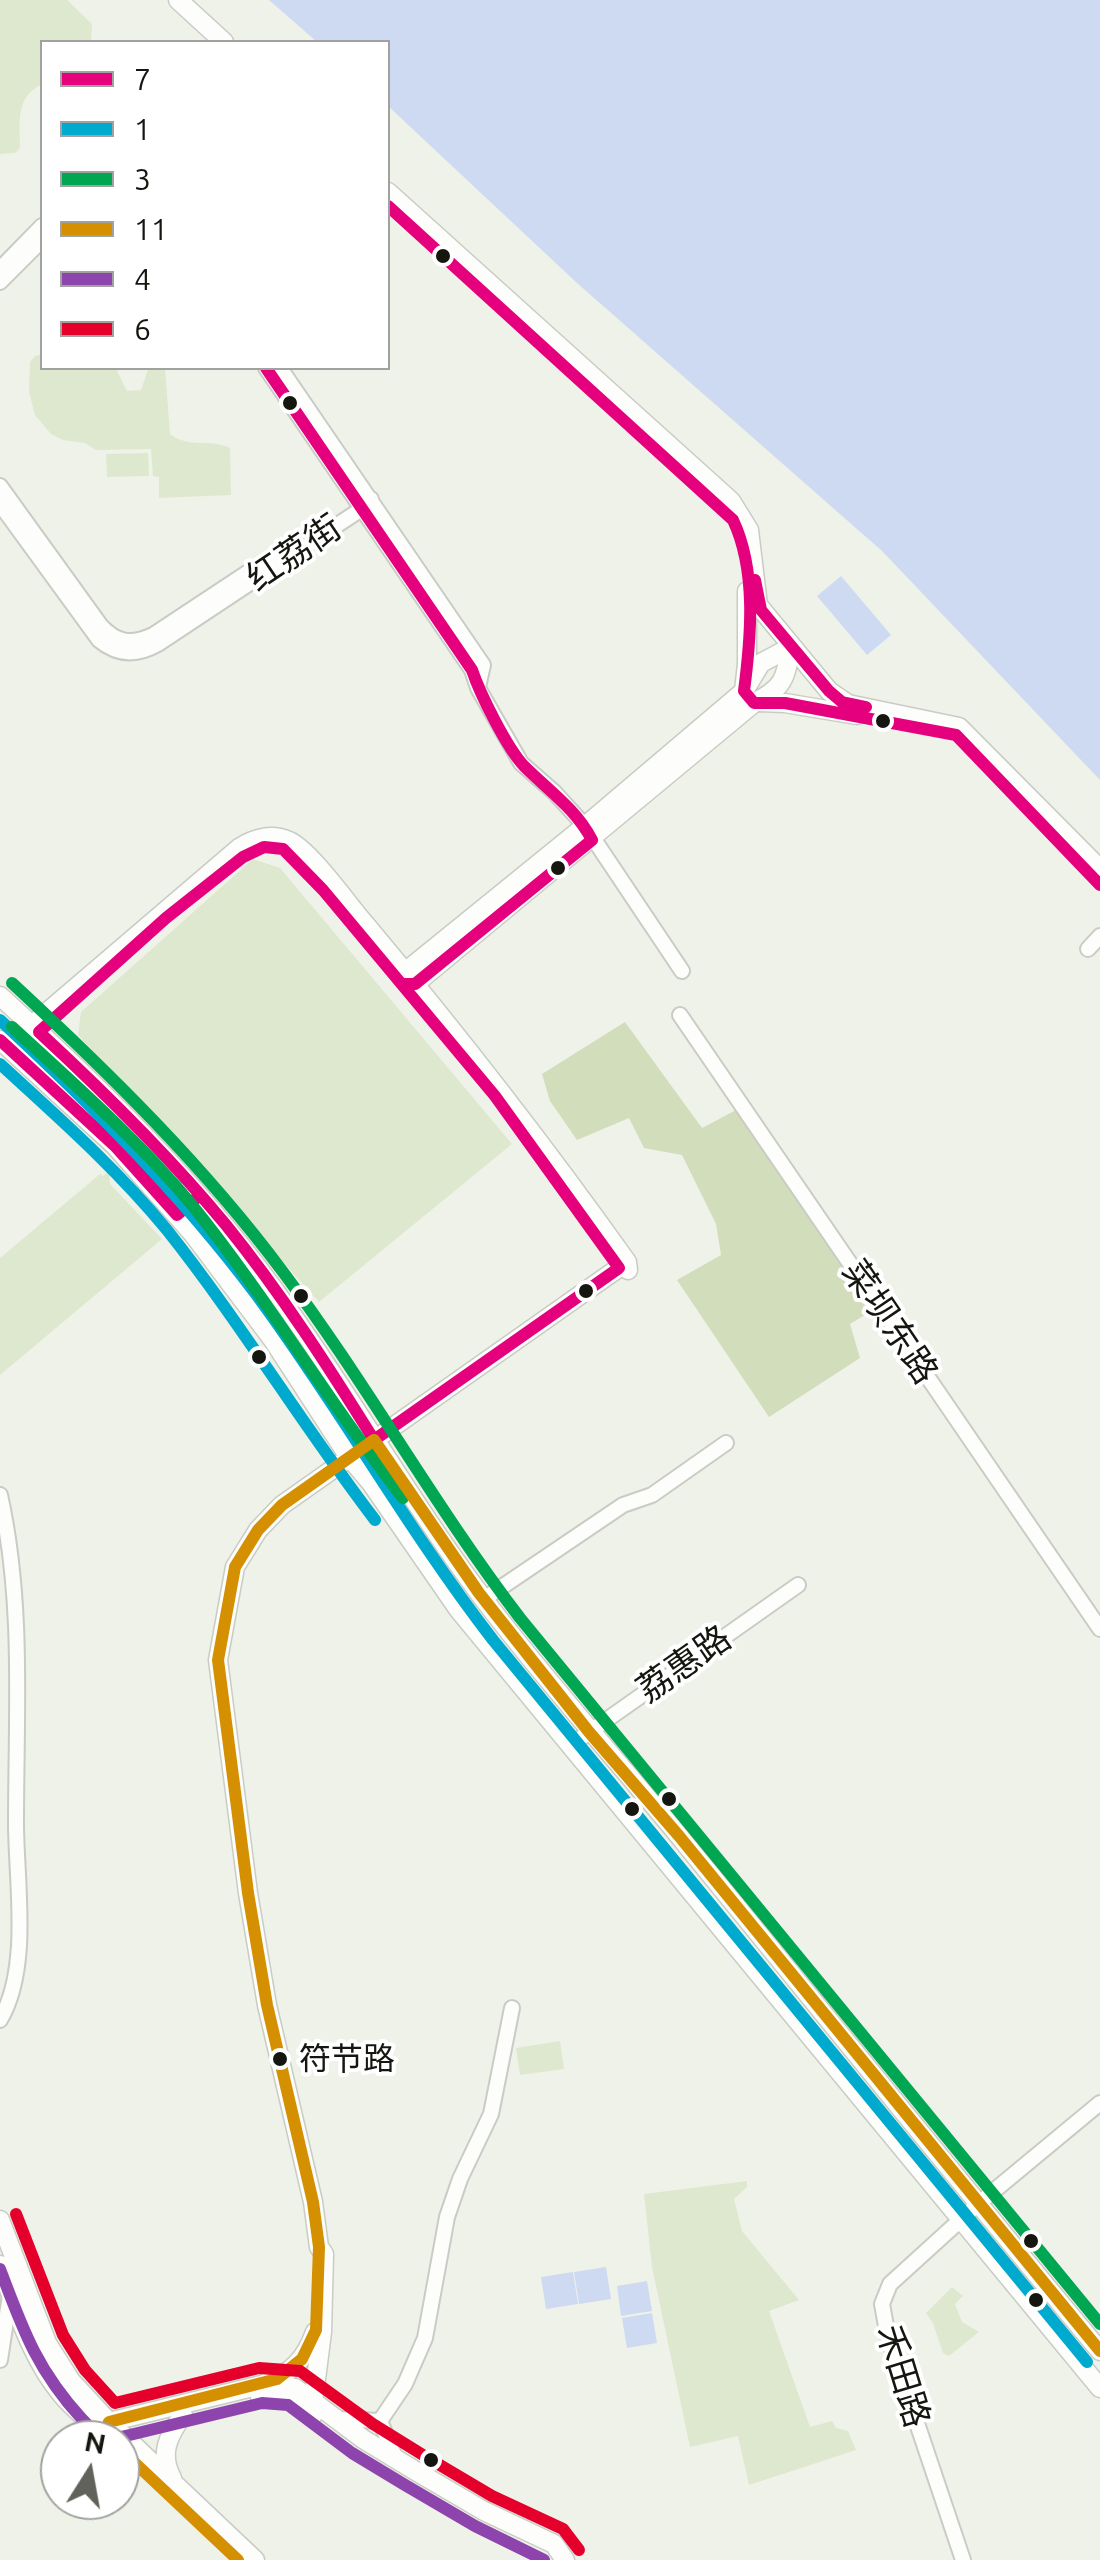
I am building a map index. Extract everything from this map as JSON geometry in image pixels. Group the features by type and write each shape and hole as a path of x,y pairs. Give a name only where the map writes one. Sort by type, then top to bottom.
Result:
{"main road":[{"path":"163,0 207,40"},
{"path":"178,0 222,40"},
{"path":"390,194 731,501 750,530 758,604 829,691 842,702 959,726 1100,869"},
{"path":"390,208 733,520 744,544 749,697"},
{"path":"749,697 761,663 791,647"},
{"path":"407,980 749,697 780,686 791,647"},
{"path":"749,697 956,734 1100,885"},
{"path":"36,1029 161,912 239,848 261,837 279,838 296,845 407,980 625,1267 377,1444 267,1517 235,1568 219,1648 223,1712 267,2005 309,2186 319,2247 310,2404"},
{"path":"0,996 136,1124 216,1214 269,1282 484,1599 589,1732 679,1836 1100,2350"},
{"path":"0,1040 115,1146 193,1234 246,1302 352,1461 458,1609 1100,2388"},
{"path":"177,1215 200,1195"},
{"path":"193,1234 216,1214"},
{"path":"323,1417 350,1401"},
{"path":"0,2220 46,2343 100,2420"},
{"path":"310,2404 324,2294 324,2254 319,2247"},
{"path":"0,2266 32,2350 66,2400 92,2420"},
{"path":"140,2426 261,2386 294,2367 307,2352 316,2330"},
{"path":"261,2386 288,2386 357,2447 479,2520 538,2540 563,2560"},
{"path":"140,2427 270,2396 310,2404 484,2511 554,2544 563,2560"},
{"path":"176,2484 166,2466 165,2454 169,2436 183,2415"},
{"path":"140,2456 176,2484 256,2560"},
{"path":"140,2463 238,2560"}],"street":[{"path":"0,269 40,228"},
{"path":"0,282 40,242"},
{"path":"267,370 483,665 478,688 521,763 554,792 589,833 682,971"},
{"path":"281,370 364,502"},
{"path":"0,486 101,626 124,647"},
{"name":"红荔街","path":"124,647 138,652 158,644 364,502"},
{"path":"0,504 99,640 108,648 124,647"},
{"path":"1088,949 1100,936"},
{"name":"菜坝东路","path":"680,1015 1100,1629"},
{"path":"484,1599 622,1504 652,1495 726,1442"},
{"path":"0,1495 16,1605 19,1739 18,1947 10,1999 0,2020"},
{"name":"荔惠路","path":"570,1745 798,1585"},
{"path":"380,2421 405,2384 425,2338 447,2217 491,2114 512,2008"},
{"name":"禾田路","path":"963,2560 888,2337 882,2304 890,2284 978,2204 1100,2103"},
{"path":"0,2360 10,2294"},
{"path":"336,2420 380,2421"},
{"path":"380,2421 396,2459"}],"green space":[{"path":"0,0 67,0 92,24 91,40 40,40 40,85 23,103 20,148 15,153 0,154"},
{"path":"40,355 40,370 118,370 127,391 141,390 148,370 165,370 170,434 185,441 230,448 231,495 159,498 159,477 153,476 151,449 96,450 51,434 35,415 29,392 30,362"},
{"path":"148,453 149,476 107,477 106,454"},
{"path":"253,859 280,868 512,1144 319,1302 78,1035 81,1012"},
{"path":"625,1022 702,1128 738,1109 875,1309 850,1324 860,1358 769,1417 677,1280 721,1255 716,1224 682,1155 644,1148 629,1118 577,1140 550,1101 542,1074"},
{"path":"109,1171 110,1184 162,1239 0,1375 0,1258 100,1174"},
{"path":"560,2041 564,2069 520,2075 516,2048"},
{"path":"747,2181 747,2187 734,2199 742,2231 799,2300 769,2311 810,2427 832,2421 836,2428 848,2431 856,2450 749,2485 738,2436 690,2447 652,2267 644,2194"},
{"path":"952,2287 963,2296 955,2304 962,2322 979,2332 949,2356 943,2353 926,2313"}],"water":[{"path":"269,0 1100,0 1100,780 882,551 577,283 390,108 390,40 315,40"},
{"path":"841,576 891,635 867,655 817,596"},
{"path":"606,2267 611,2299 579,2304 574,2272"},
{"path":"573,2272 578,2304 546,2309 541,2277"},
{"path":"647,2281 652,2311 621,2316 617,2286"},
{"path":"652,2313 657,2343 627,2348 622,2318"}],"transit line":[{"name":"7","path":"390,208 733,520 749,582 750,627 744,691 754,703 785,703 956,735 1100,885"},
{"name":"7","path":"267,370 472,670 517,758 570,809 592,840 415,984 402,984"},
{"name":"7","path":"755,580 761,610 829,691 842,702 866,707"},
{"name":"7","path":"264,847 283,849 323,890 495,1096 619,1268 374,1440 303,1330 226,1225 136,1126 39,1032 166,918 243,857 264,847"},
{"name":"3","path":"12,983 154,1122 253,1233 314,1314 520,1618 1100,2324"},
{"name":"1","path":"0,1020 134,1151 226,1256 286,1336 431,1555 493,1640 1087,2362"},
{"name":"3","path":"12,1027 128,1135 192,1205 403,1498"},
{"name":"7","path":"0,1040 115,1146 177,1215 200,1195"},
{"name":"1","path":"0,1064 107,1165 167,1230 375,1520"},
{"name":"11","path":"117,2420 277,2379 302,2359 316,2330 319,2247 313,2202 267,2005 248,1893 218,1660 235,1567 258,1530 282,1505 374,1440 479,1593 589,1732 679,1836 1100,2351"},
{"name":"6","path":"16,2214 63,2335 85,2370 115,2403 259,2368 300,2371 423,2455 492,2496 563,2529 579,2550"},
{"name":"4","path":"0,2269 42,2366 66,2401 99,2435 113,2439 262,2403 288,2405 352,2453 475,2526 544,2560"},
{"name":"11","path":"140,2468 238,2560"}],"place":[{"name":"符节路","path":"280,2059"}]}
